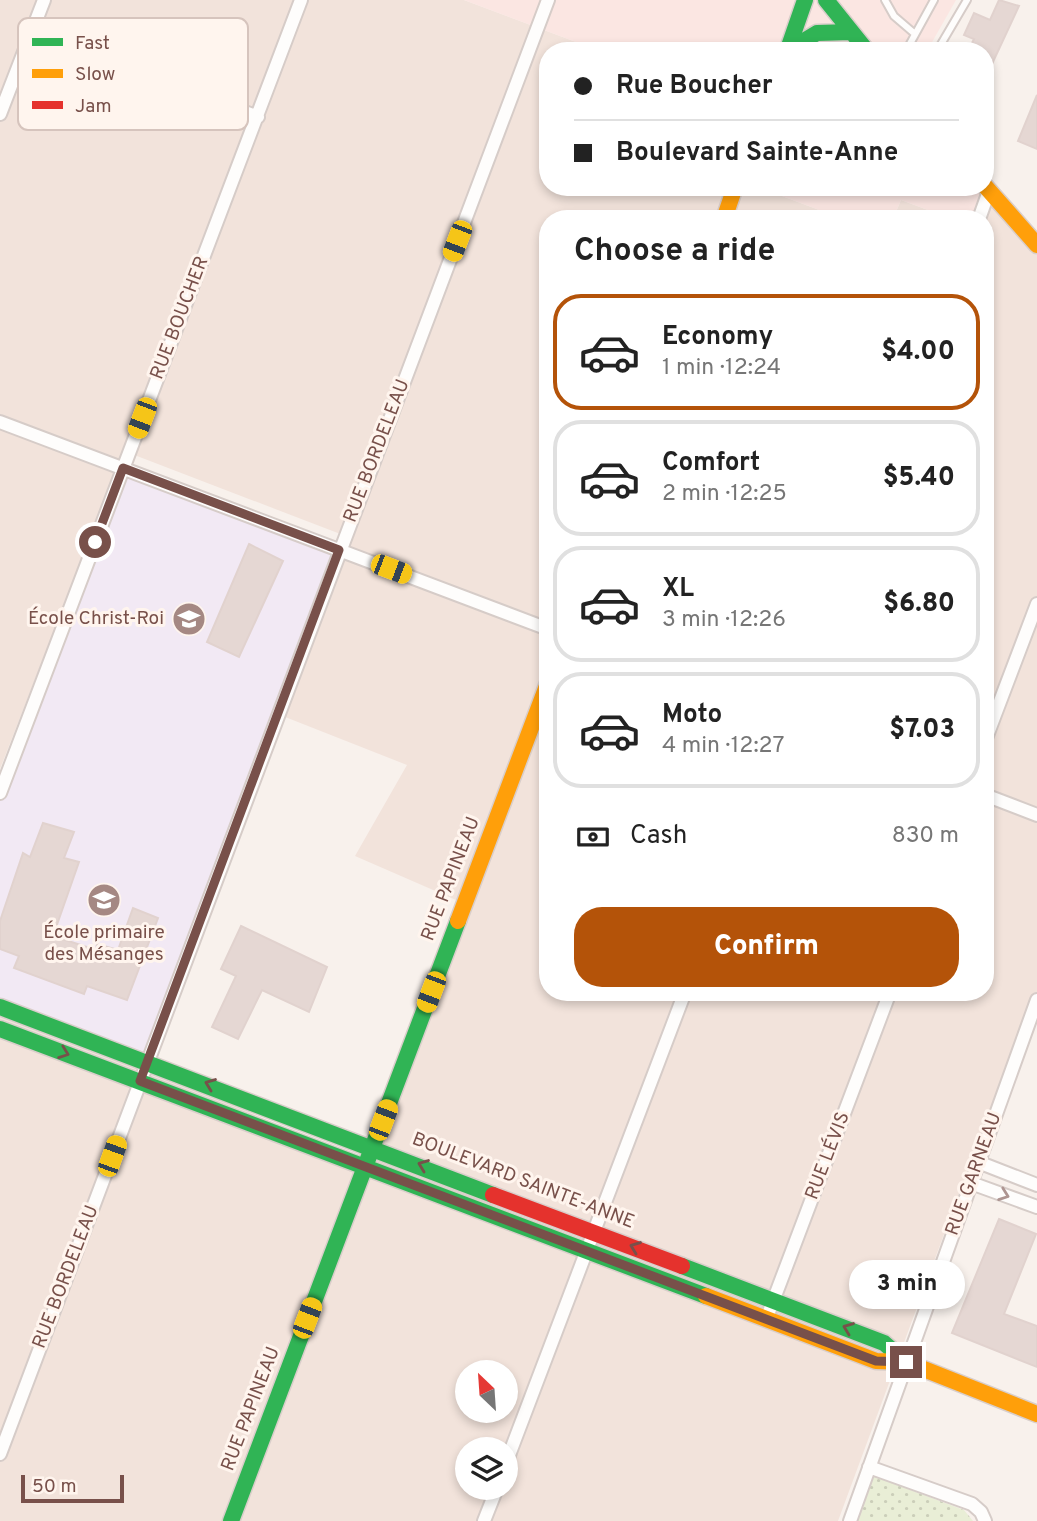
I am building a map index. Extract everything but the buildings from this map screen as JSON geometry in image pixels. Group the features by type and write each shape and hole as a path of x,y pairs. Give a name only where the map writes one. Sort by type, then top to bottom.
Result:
{"street":[{"path":"37,18 44,0"},
{"name":"RUE BOUCHER","path":"0,793 301,0"},
{"name":"RUE BORDELEAU","path":"0,1454 548,0"},
{"path":"790,42 805,0"},
{"path":"826,0 859,42"},
{"path":"800,42 814,32 832,29 851,32"},
{"path":"0,114 18,68"},
{"path":"248,113 258,117"},
{"path":"994,196 1037,246"},
{"path":"0,422 539,626"},
{"path":"994,717 1037,604"},
{"name":"RUE PAPINEAU","path":"231,1521 539,707"},
{"path":"994,798 1037,815"},
{"name":"RUE GARNEAU","path":"849,1521 1037,1000"},
{"path":"516,1437 682,1001"},
{"name":"RUE LÉVIS","path":"766,1320 887,1001"},
{"name":"BOULEVARD SAINTE-ANNE","path":"0,1007 373,1146 884,1343 906,1362"},
{"name":"BOULEVARD SAINTE-ANNE","path":"0,1029 876,1361 906,1362 1037,1414"},
{"path":"978,1162 1037,1185"},
{"path":"971,1183 1037,1206"},
{"path":"869,1467 972,1504 981,1512 985,1521"},
{"path":"484,1521 492,1500"}],"lane":[{"path":"885,0 894,16 915,34"},
{"path":"911,42 934,0"},
{"path":"942,42 967,0"}],"shaded area":[{"path":"0,0 464,0 576,42 539,42 539,196 782,196 819,210 539,210 539,1001 994,1001 994,210 975,210 979,196 986,196 1037,255 1037,993 960,1191 838,1521 0,1521 0,1007 142,1062 365,1166 463,903 355,856 407,765 275,713 343,535 124,451 0,769"},
{"path":"464,0 956,0 932,42 576,42"},
{"path":"782,196 979,196 975,210 928,210 901,200 897,210 819,210"},
{"path":"901,200 928,210 897,210"},
{"path":"123,468 339,550 147,1061 0,1007 0,793"}],"green space":[{"path":"873,1476 964,1510 973,1521 856,1521"}],"traffic: fast":[{"path":"790,42 805,0"},
{"path":"826,0 860,42"},
{"path":"802,42 817,33 851,32"},
{"path":"231,1521 458,921"},
{"path":"0,1007 493,1195"},
{"path":"0,1029 706,1296"},
{"path":"682,1266 884,1343 906,1362"}],"traffic: slow":[{"path":"727,210 732,196"},
{"path":"994,196 1037,245"},
{"path":"458,921 539,707"},
{"path":"706,1296 876,1361 906,1362 1037,1414"}],"traffic: jam":[{"path":"493,1195 682,1266"}],"place":[{"name":"École Christ-Roi","path":"189,619"},
{"name":"École primaire des Mésanges","path":"104,900"}],"route":[{"path":"95,542 123,468 339,550 140,1081 876,1361 906,1362"}]}
